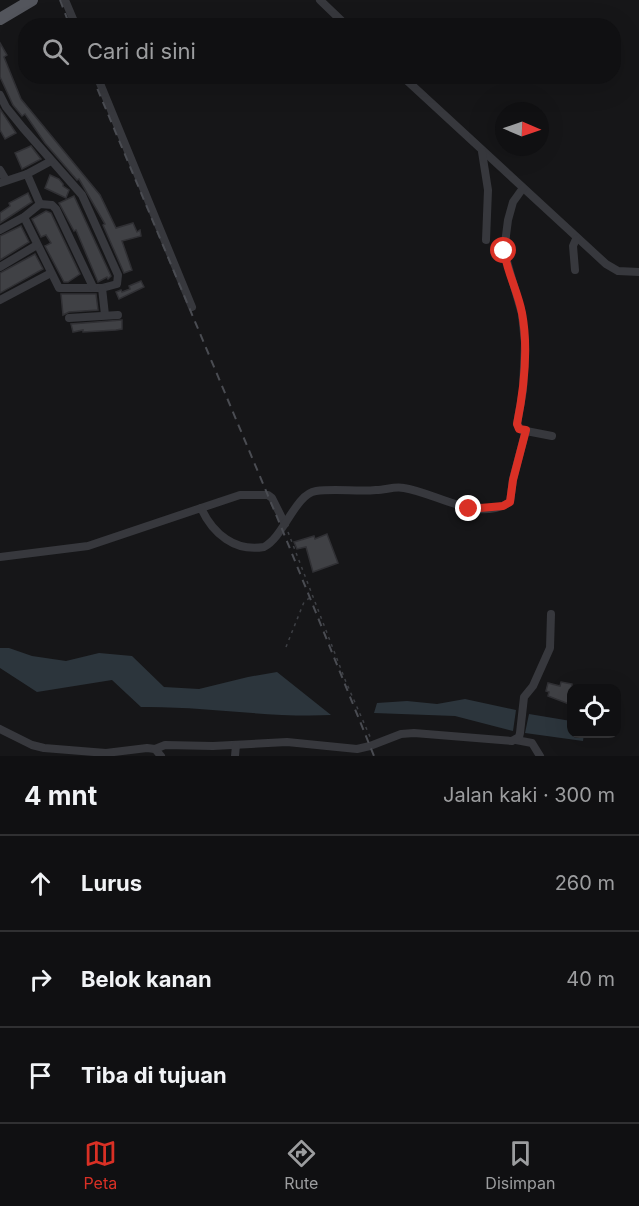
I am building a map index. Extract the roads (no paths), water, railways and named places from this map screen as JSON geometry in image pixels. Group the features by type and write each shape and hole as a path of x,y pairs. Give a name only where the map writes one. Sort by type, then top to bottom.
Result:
{"main road":[{"path":"0,19 32,0"}],"street":[{"path":"65,0 73,18"},
{"path":"320,0 339,18"},
{"path":"100,84 192,307"},
{"path":"410,84 576,239 612,268 618,271 639,272"},
{"path":"0,95 10,112 82,195 118,275 117,284 98,288 59,288 24,217"},
{"path":"482,152 488,190 486,240"},
{"path":"0,170 3,182 27,174 51,161"},
{"path":"27,174 40,204"},
{"path":"523,188 513,202 504,251 523,323 525,343 523,390 517,424 519,429 552,436"},
{"path":"0,230 24,217 40,204 48,203 56,209 98,288 105,315"},
{"path":"575,270 573,246 576,239"},
{"path":"0,267 37,245"},
{"path":"0,300 51,273"},
{"path":"69,318 117,315"},
{"path":"201,508 221,537 245,548 260,548 268,545 303,498 315,491 405,488 469,509 503,506 510,502 513,480 526,430"},
{"path":"0,557 88,546 240,495 268,495 272,498 285,524"},
{"path":"516,740 520,733 524,698 533,686 550,648 552,614"},
{"path":"0,729 32,745 44,748 106,753 147,748 158,753 165,745 287,742 357,749 401,734 414,733 516,740 532,743 540,756"},
{"path":"236,745 236,756"}],"railway":[{"path":"60,0 67,18"},
{"path":"95,84 282,529 374,756"}]}
